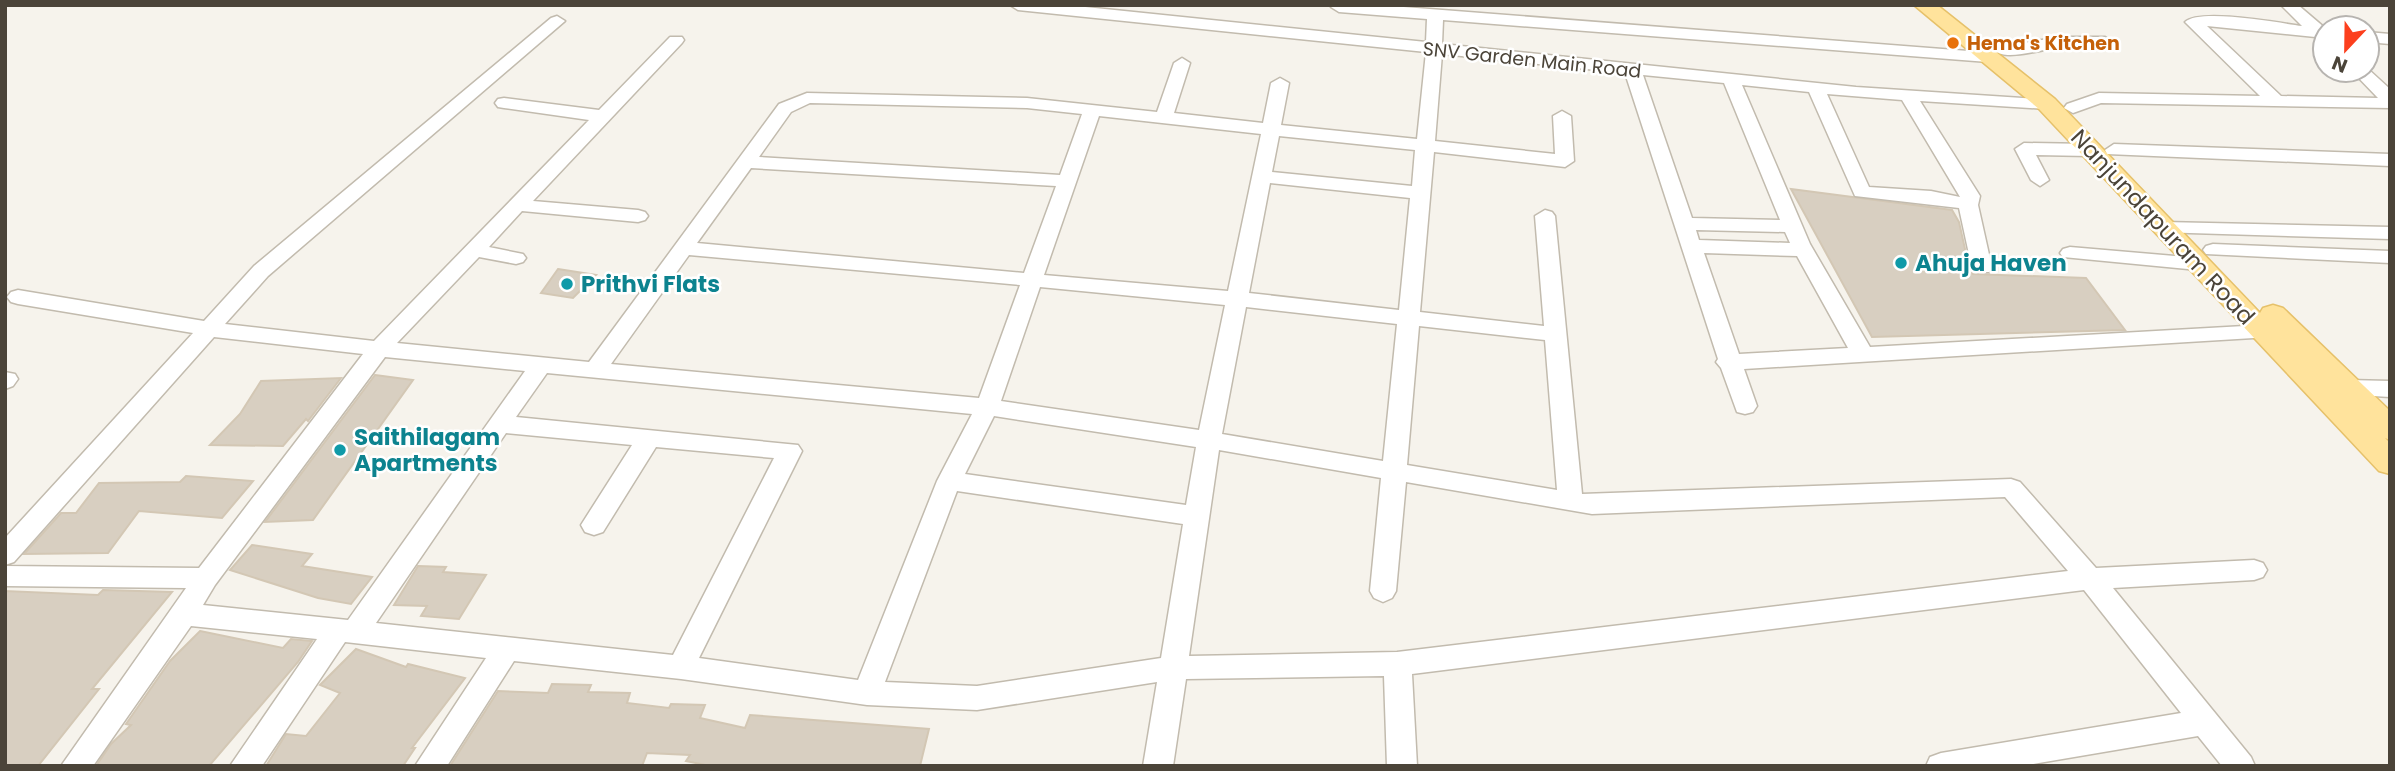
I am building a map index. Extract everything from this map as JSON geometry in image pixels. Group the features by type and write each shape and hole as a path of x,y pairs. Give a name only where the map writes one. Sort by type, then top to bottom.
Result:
{"main road":[{"name":"Nanjundapuram Road","path":"1924,5 1996,54"},
{"name":"Nanjundapuram Road","path":"1944,5 1996,54 2060,106 2102,150 2192,229 2205,257 2262,332 2390,463"},
{"name":"Nanjundapuram Road","path":"2102,150 2164,229 2205,257 2390,429"}],"street":[{"name":"SNV Garden Main Road","path":"1018,5 1092,9 1434,51 1908,96 2060,106 2099,98 2390,101"},
{"path":"1198,24 1206,5"},
{"path":"2289,5 2311,24"},
{"path":"1339,7 1996,54 2061,42 2105,42"},
{"path":"1383,591 1434,51 1424,11"},
{"path":"5,555 261,271 557,21"},
{"path":"2276,101 2193,22 2217,22 2311,34"},
{"path":"76,766 184,614 206,578 379,349 676,40"},
{"path":"1164,117 1182,63"},
{"path":"1632,69 1727,362 1745,407"},
{"path":"1731,79 1803,250 1863,354"},
{"path":"1158,766 1209,440 1280,83"},
{"path":"2372,84 2390,101"},
{"path":"1816,88 1862,192 1931,197 1968,204"},
{"path":"1908,96 1970,195 1968,204 1982,268"},
{"path":"594,370 785,108 807,98 1027,103 1565,160 1562,116"},
{"path":"504,103 603,116"},
{"path":"867,693 949,481 987,407 1092,110"},
{"path":"2040,180 2024,149 2390,160"},
{"path":"744,162 1067,181"},
{"path":"1262,177 1419,193"},
{"path":"517,205 638,216"},
{"path":"1545,216 1570,501"},
{"path":"1682,224 1792,226"},
{"path":"2164,229 2390,233"},
{"path":"1690,246 1803,250"},
{"path":"682,248 1032,279 1555,334"},
{"path":"475,250 516,258"},
{"path":"2070,253 2205,257 2390,257"},
{"path":"18,297 209,329 379,349 987,407 1209,440 1592,505 1744,496 2011,488 2090,579 2240,766"},
{"path":"1727,362 2262,332"},
{"path":"245,766 348,630 541,365"},
{"path":"2348,388 2390,388"},
{"path":"499,424 790,451 681,667"},
{"path":"594,525 649,438"},
{"path":"949,481 1197,516"},
{"path":"184,614 681,667 867,693 977,698 1174,668 1397,664 2090,579 2254,570"},
{"path":"5,576 206,578"},
{"path":"430,766 508,648"},
{"path":"1397,664 1402,766"},
{"path":"1941,766 2001,761 2205,722"}],"building":[{"name":"Ahuja Haven","path":"1791,189 1952,210 1959,222 1964,253 1973,274 2086,278 2125,330 1872,337"},
{"name":"Prithvi Flats","path":"558,269 596,275 573,298 541,293"},
{"name":"Saithilagam Apartments","path":"375,375 413,380 313,520 265,522"},
{"path":"341,378 308,421 306,419 283,446 210,445 240,414 261,381"},
{"path":"186,476 253,481 222,518 139,511 108,553 24,554 61,513 76,513 99,483 180,482"},
{"path":"252,545 312,554 302,566 372,577 351,604 318,598 230,570"},
{"path":"418,566 446,567 443,572 486,575 459,619 421,616 427,606 394,605"},
{"path":"103,590 172,592 92,689 99,689 38,766 5,766 5,591 98,595"},
{"path":"200,631 283,648 291,639 312,641 298,662 209,766 96,766 111,744 131,725 126,724 170,661"},
{"path":"356,649 406,667 408,664 465,678 412,748 415,748 403,766 266,766 286,734 306,736 340,693 320,685"},
{"path":"552,684 591,685 588,692 630,693 627,703 669,708 671,704 705,705 700,718 745,728 750,715 929,729 920,766 710,766 686,761 690,755 647,753 642,766 450,766 498,691 548,693"}],"place":[{"name":"Hema's Kitchen","path":"1953,43"},
{"name":"Ahuja Haven","path":"1901,263"},
{"name":"Prithvi Flats","path":"567,284"},
{"name":"Saithilagam Apartments","path":"340,450"}]}
